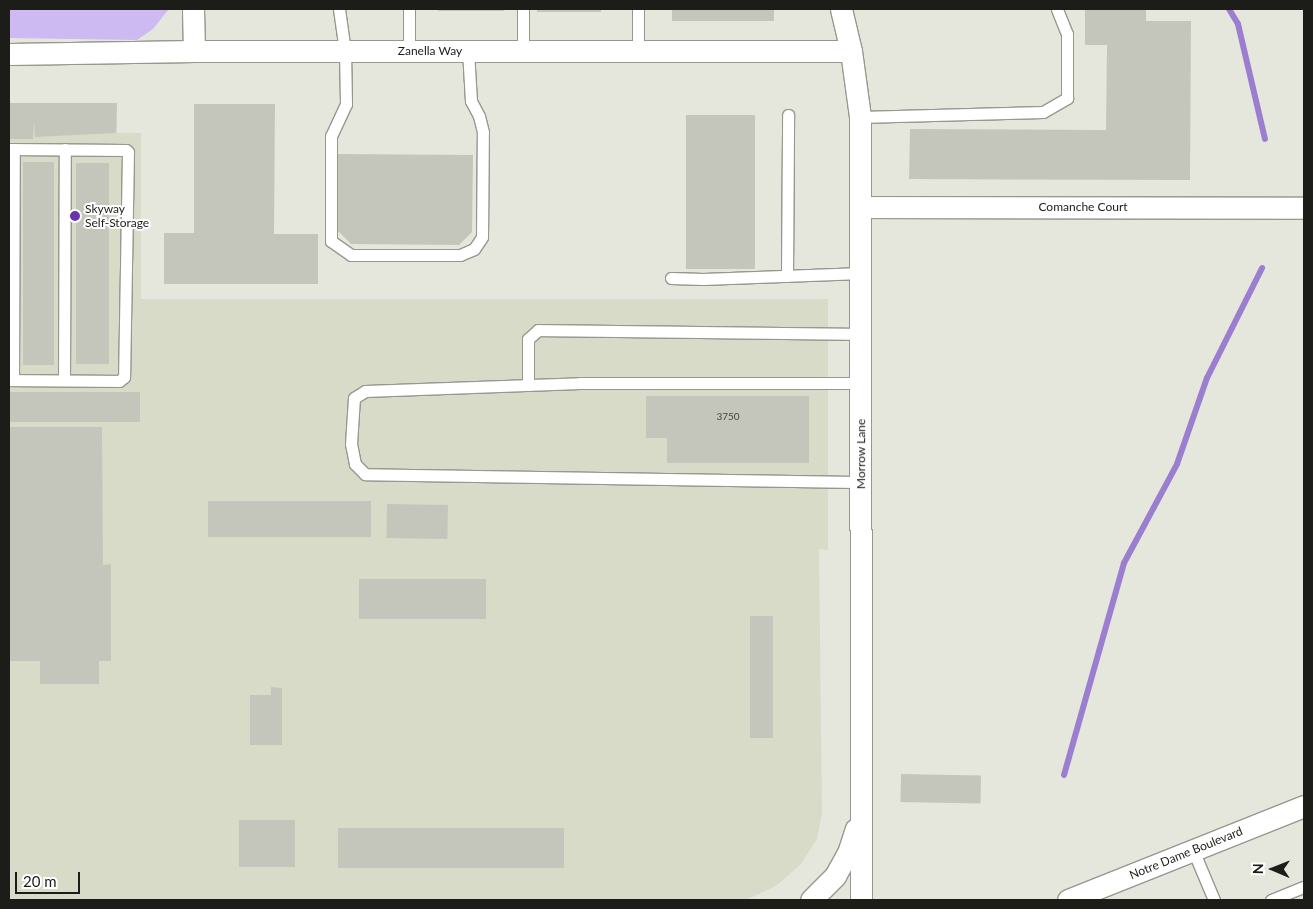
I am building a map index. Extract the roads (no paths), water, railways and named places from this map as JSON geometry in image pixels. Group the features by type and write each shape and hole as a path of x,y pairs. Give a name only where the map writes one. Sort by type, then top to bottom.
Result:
{"street":[{"path":"194,9 194,51"},
{"name":"Morrow Lane","path":"841,9 851,51 860,117 862,207 862,900"},
{"name":"Zanella Way","path":"9,54 194,51 851,51"},
{"name":"Comanche Court","path":"862,207 1304,208"},
{"name":"Notre Dame Boulevard","path":"1068,900 1304,806"},
{"path":"811,900 835,876 848,853 861,812"}],"lane":[{"path":"338,9 345,51 346,104 331,136 331,241 351,255 460,256 474,249 482,237 484,132 471,100 468,51"},
{"path":"409,9 409,51"},
{"path":"523,9 523,51"},
{"path":"638,9 638,51"},
{"path":"860,117 1043,112 1067,98 1067,34 1057,9"},
{"path":"788,115 788,276"},
{"path":"64,380 65,148"},
{"path":"65,148 124,150 128,152 125,375 119,381 11,380 11,149 65,148"},
{"path":"671,278 862,273"},
{"path":"528,385 528,338 538,330 861,334"},
{"path":"861,383 528,385 364,391 354,398 351,444 355,464 365,474 861,482"},
{"path":"1193,850 1214,900"},
{"path":"1271,900 1304,887"}],"waterway":[{"path":"1229,9 1238,24 1265,139"},
{"path":"1064,775 1124,563 1177,464 1207,378 1262,268"}],"place":[{"name":"Skyway Self-Storage","path":"75,216"}]}
